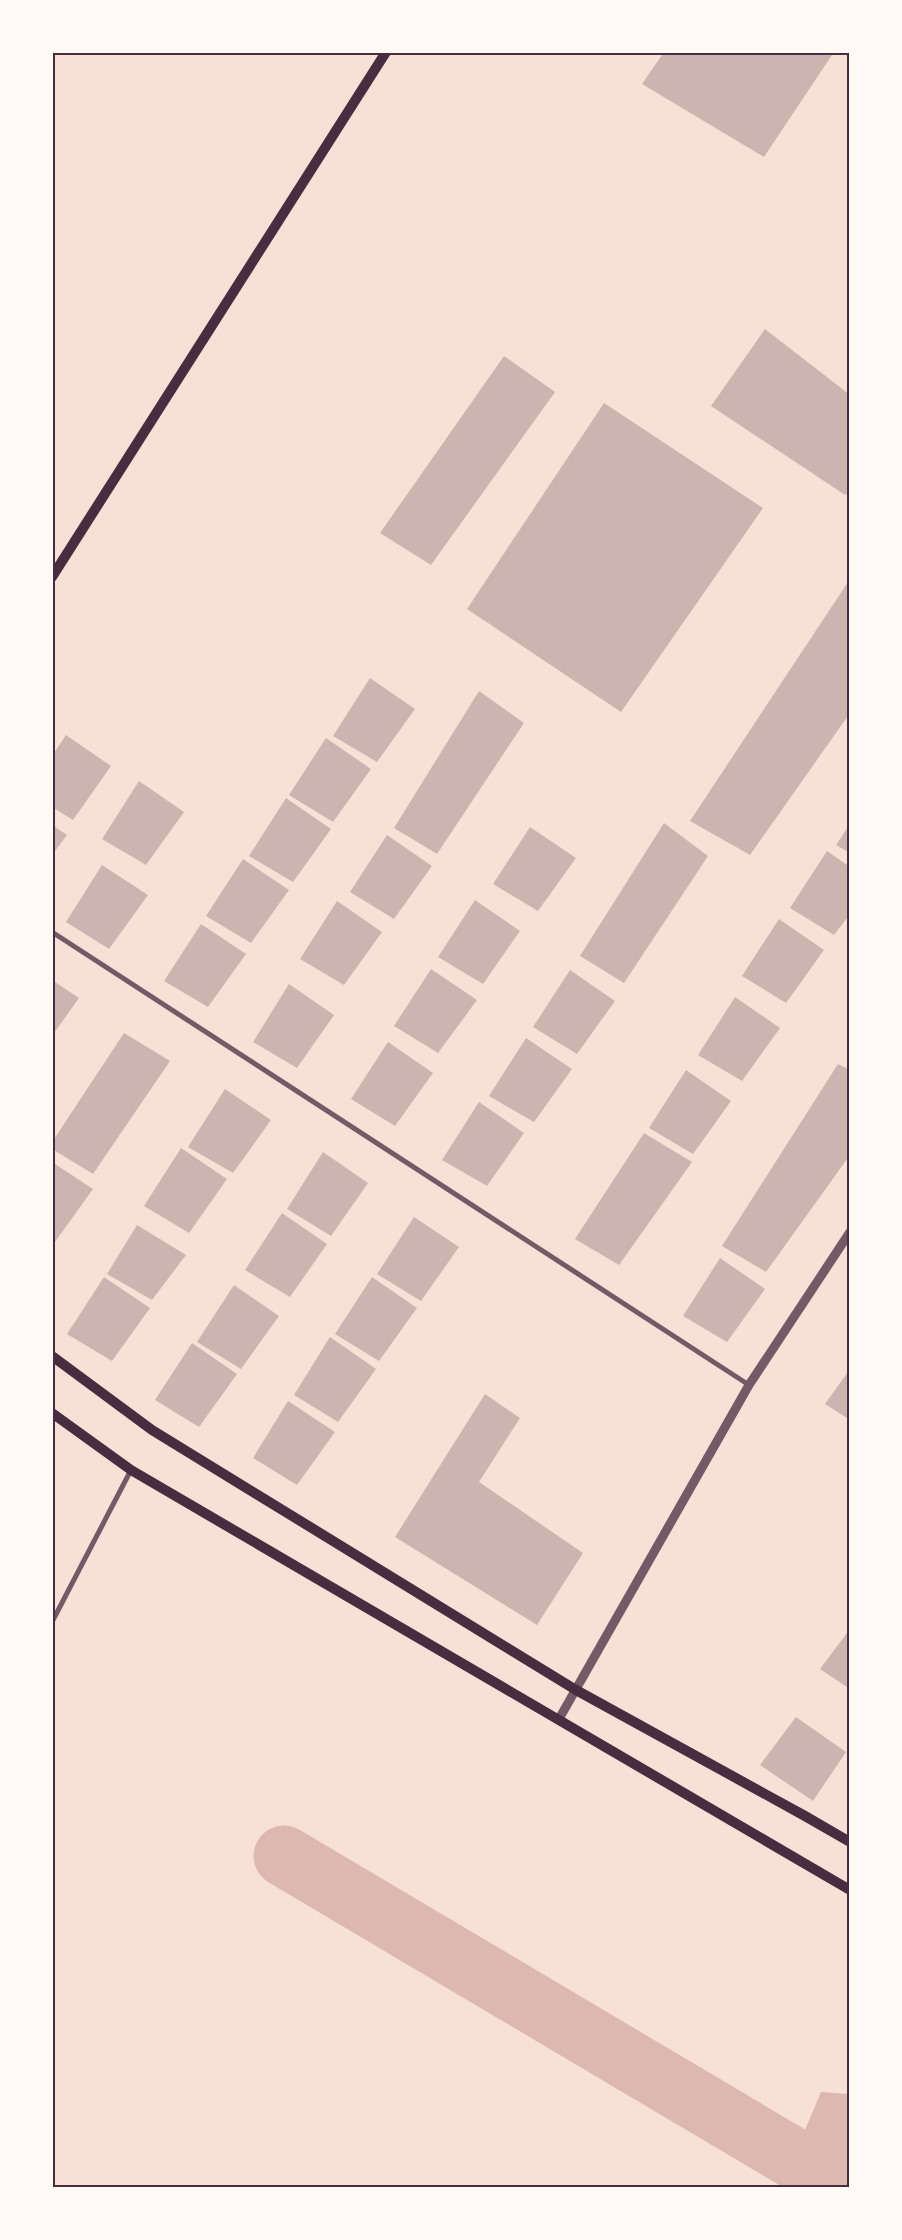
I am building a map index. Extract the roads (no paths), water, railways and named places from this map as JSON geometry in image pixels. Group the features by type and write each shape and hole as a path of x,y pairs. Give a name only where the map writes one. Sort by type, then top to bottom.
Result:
{"main road":[{"path":"52,577 386,52"},
{"path":"52,1356 152,1430 576,1690 850,1842"},
{"path":"52,1413 131,1470 850,1890"}],"street":[{"path":"52,932 748,1385"},
{"path":"559,1719 748,1385 850,1232"},
{"path":"52,1622 131,1470"}],"waterway":[{"path":"284,1856 844,2188"}]}
